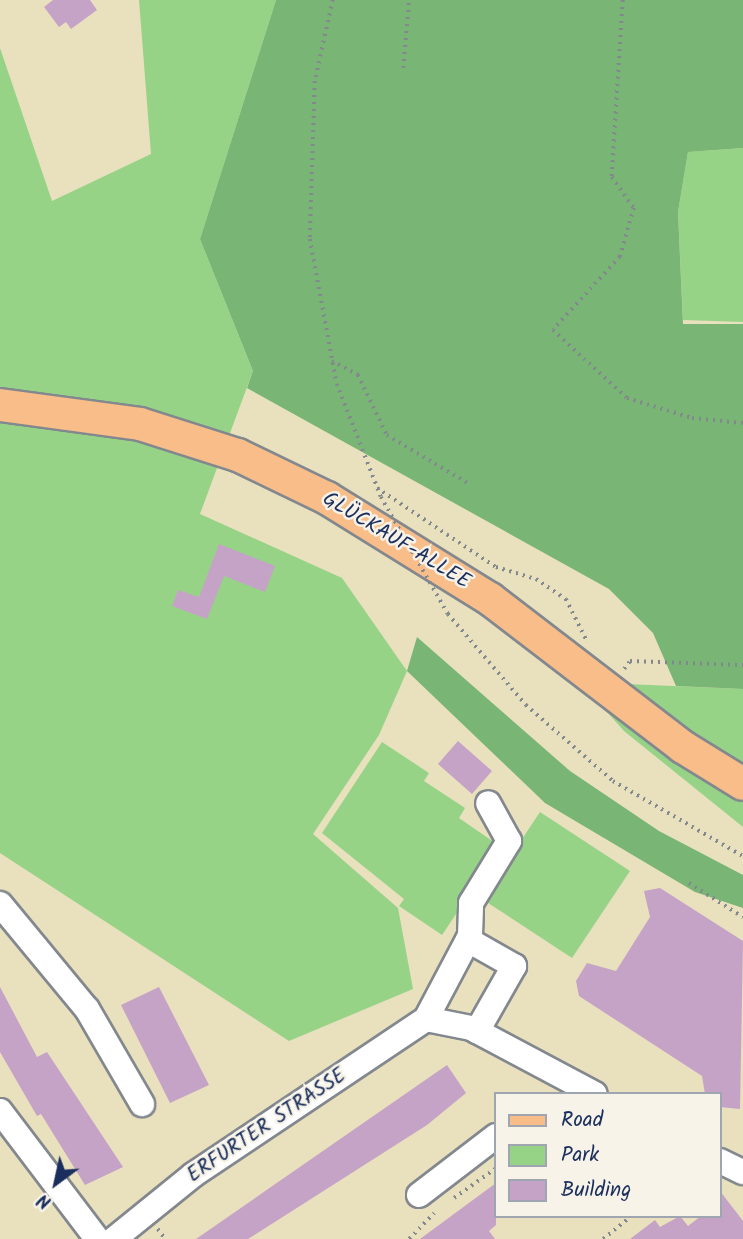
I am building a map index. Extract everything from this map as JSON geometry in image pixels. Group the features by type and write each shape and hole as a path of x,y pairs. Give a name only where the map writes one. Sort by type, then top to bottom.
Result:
{"main road":[{"name":"GLÜCKAUF-ALLEE","path":"0,405 140,424 238,455 327,498 490,599 683,747 743,784"}],"street":[{"path":"488,803 509,841 471,903 475,916 468,940 426,1019 477,1031 561,1088 584,1092"},
{"path":"5,896 87,1009 142,1104"},
{"path":"468,940 514,966 477,1031"},
{"name":"ERFURTER STRASSE","path":"114,1239 193,1175 426,1019"},
{"path":"0,1111 97,1239"},
{"path":"419,1195 494,1138"},
{"path":"722,1162 743,1172"}],"path":[{"path":"333,0 315,82 309,162 310,239 332,361 380,497 448,614 526,705 613,782 743,856"},
{"path":"403,68 409,0"},
{"path":"624,0 612,177 634,208 620,257 553,330 627,398 692,418 743,423"},
{"path":"332,361 358,375 387,435 468,483"},
{"path":"377,488 496,567 536,579 566,598 590,645"},
{"path":"621,674 630,661 743,665"},
{"path":"689,883 743,916"},
{"path":"447,1203 494,1169"},
{"path":"409,1239 438,1211"},
{"path":"603,1239 629,1218"}],"green space":[{"path":"139,0 276,0 200,239 253,371 200,514 342,578 407,671 379,735 313,834 398,908 413,989 289,1041 0,853 0,48 52,201 151,154"},
{"path":"276,0 743,0 743,148 688,152 678,212 683,324 743,324 743,689 676,686 653,633 609,589 247,388 253,371 200,239"},
{"path":"743,148 743,322 683,320 678,212 688,152"},
{"path":"417,637 570,771 659,831 743,875 743,908 695,892 545,803 407,671"},
{"path":"580,682 743,689 743,827 624,731"},
{"path":"382,742 429,773 424,781 465,808 459,818 501,847 442,935 399,906 404,899 322,833"},
{"path":"540,812 630,871 572,958 482,899"}],"building":[{"path":"53,0 90,0 97,10 71,29 66,22 59,27 44,7"},
{"path":"219,544 275,566 265,592 224,576 207,619 172,606 178,590 199,597"},
{"path":"458,741 492,771 472,794 438,764"},
{"path":"660,888 743,941 740,1109 722,1107 722,1092 705,1092 702,1076 579,996 576,981 587,963 616,971 650,917 644,891"},
{"path":"0,987 37,1057 47,1052 123,1167 85,1185 41,1114 37,1116 0,1052"},
{"path":"159,987 209,1085 170,1103 121,1005"},
{"path":"447,1065 466,1093 427,1125 248,1239 196,1239"},
{"path":"494,1184 496,1225 489,1231 495,1239 420,1239"},
{"path":"722,1194 743,1221 743,1239 630,1239 655,1220 660,1227 682,1218 688,1226 698,1218 722,1218"}]}
